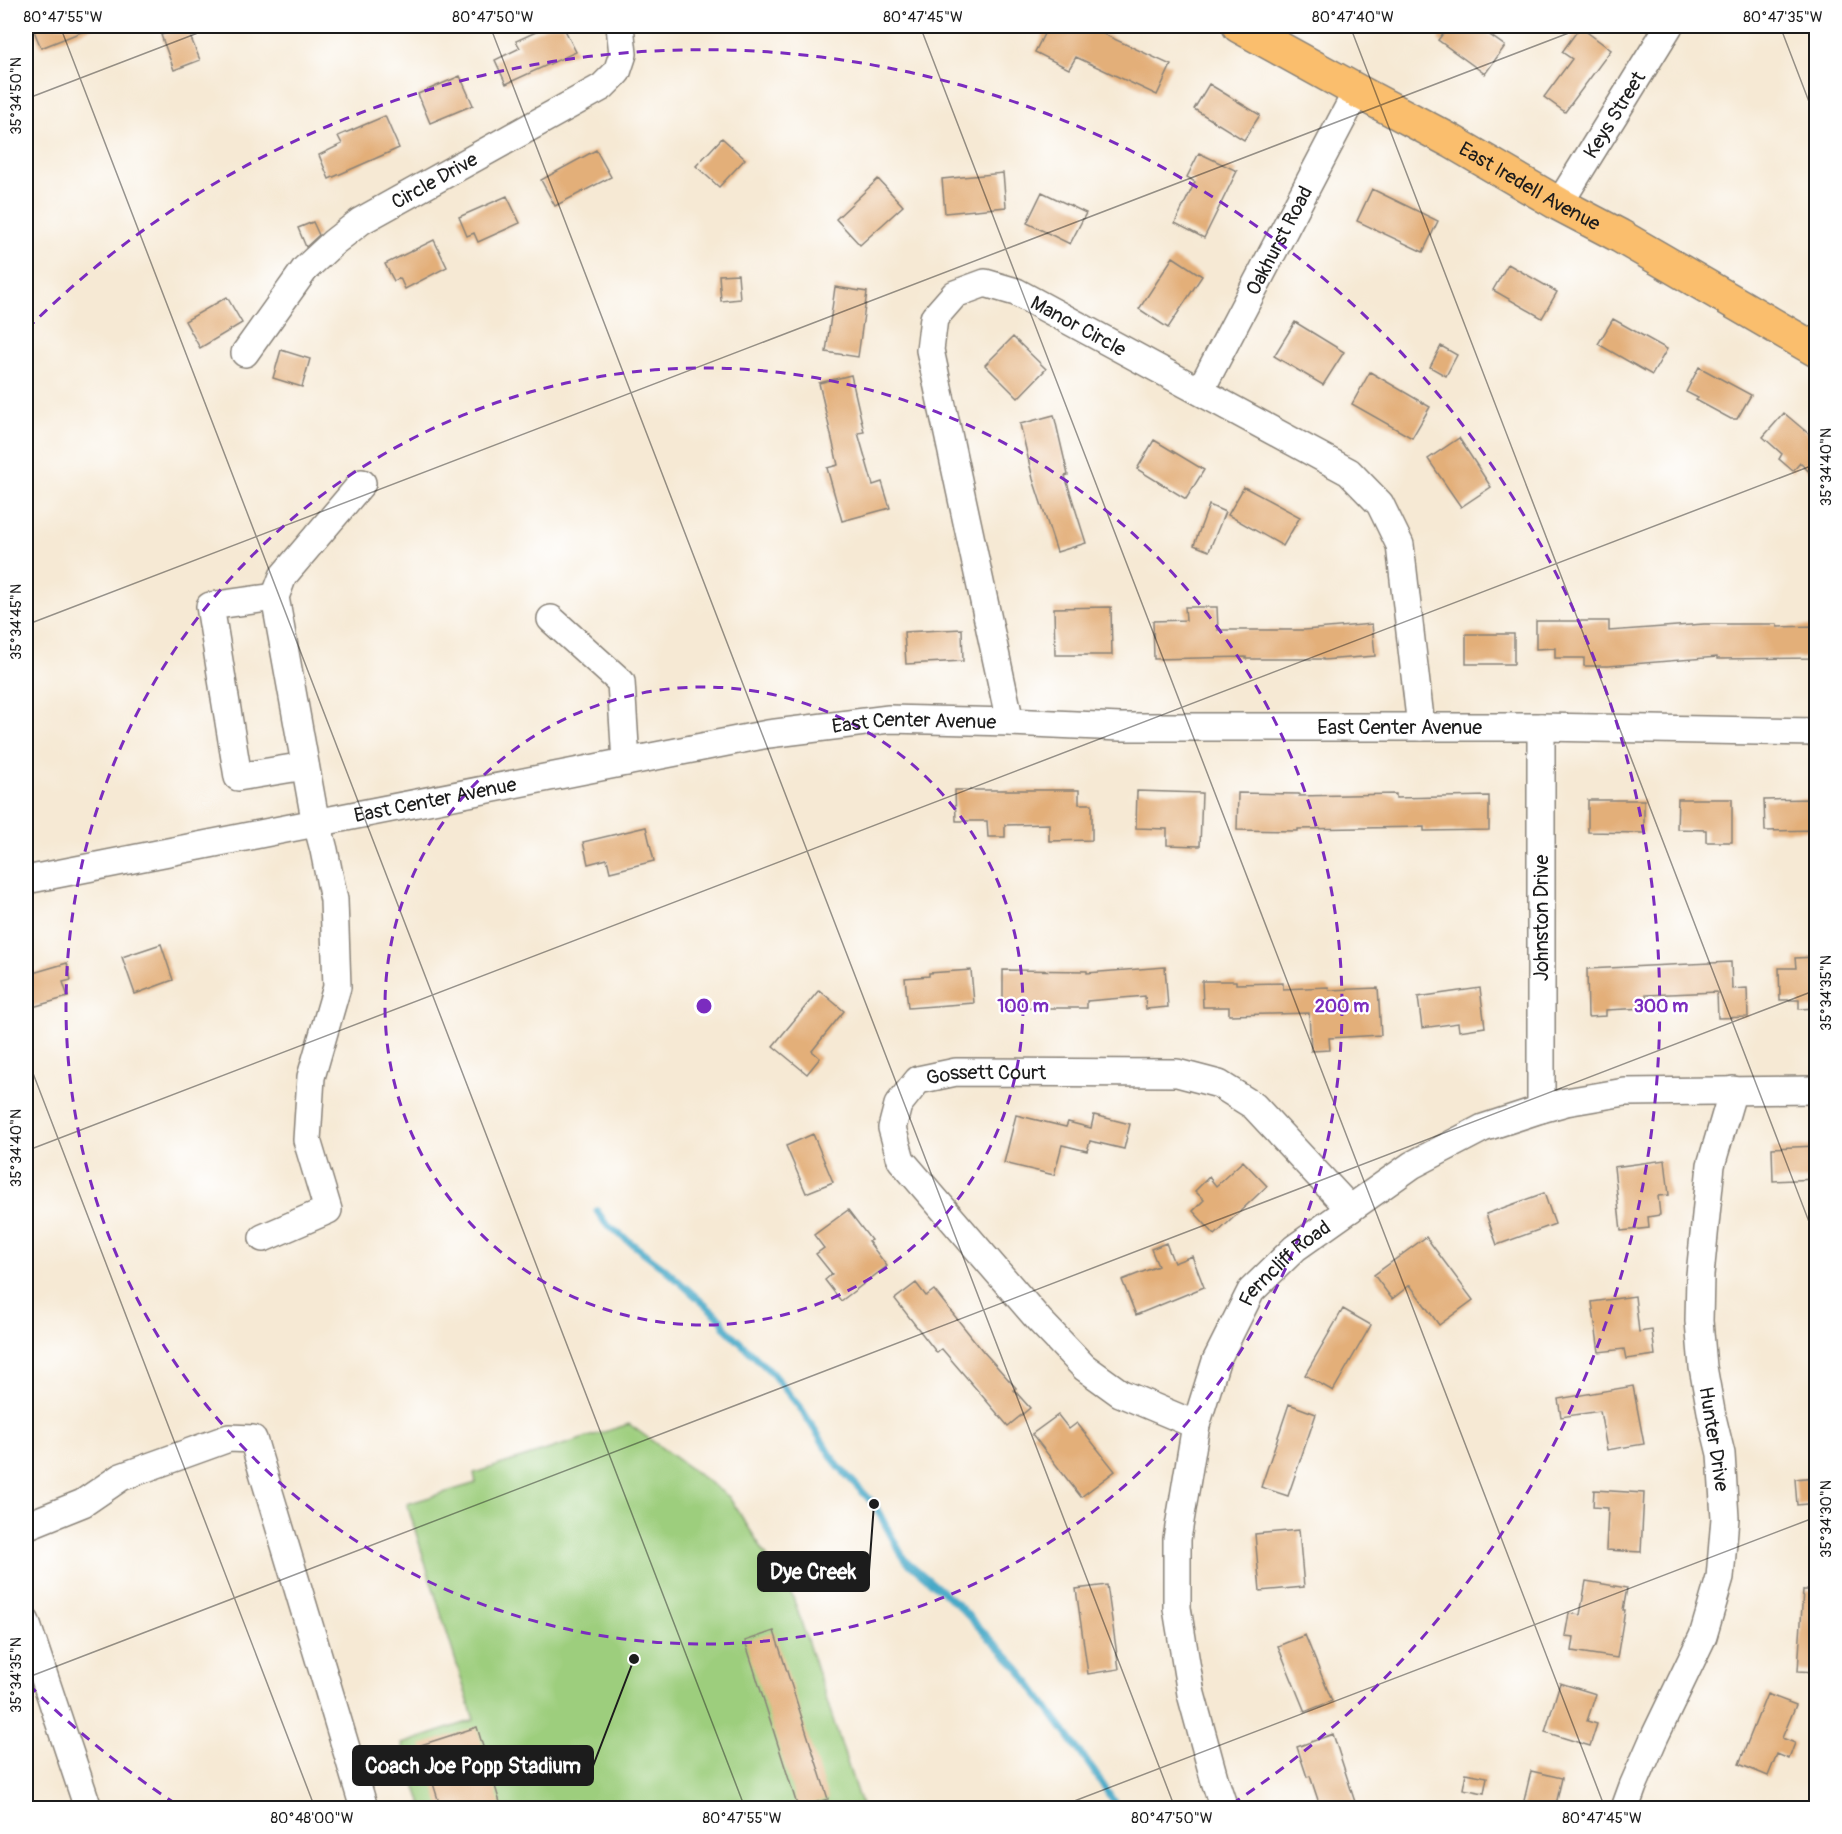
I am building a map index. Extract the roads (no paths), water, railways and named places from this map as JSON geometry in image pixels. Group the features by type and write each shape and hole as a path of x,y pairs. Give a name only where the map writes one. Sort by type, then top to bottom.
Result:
{"main road":[{"name":"East Iredell Avenue","path":"1239,26 1451,141 1816,350"}],"street":[{"name":"Circle Drive","path":"245,353 305,269 361,221 602,87 618,72 623,54 620,26"},
{"name":"Keys Street","path":"1559,204 1669,26"},
{"name":"Oakhurst Road","path":"1200,391 1357,91"},
{"name":"Manor Circle","path":"1010,722 930,350 934,318 955,294 985,284 1016,292 1349,472 1380,504 1400,545 1421,727"},
{"path":"263,1238 328,1210 307,1140 311,1077 337,987 334,900 313,808 275,597 283,576 362,483"},
{"path":"275,597 210,606 238,777 305,766"},
{"path":"551,619 621,682 626,762"},
{"name":"East Center Avenue","path":"26,880 768,734 889,719 1120,727 1541,727 1816,732"},
{"name":"Johnston Drive","path":"1541,727 1541,1108"},
{"name":"Gossett Court","path":"1196,1425 1120,1393 1084,1367 1039,1320 901,1160 892,1128 898,1105 918,1080 956,1071 1177,1073 1219,1084 1254,1106 1350,1209"},
{"name":"Hunter Drive","path":"1624,1809 1654,1738 1703,1636 1720,1578 1725,1518 1724,1497 1721,1454 1703,1367 1699,1321 1700,1275 1711,1165 1733,1090"},
{"name":"Ferncliff Road","path":"1224,1809 1191,1694 1176,1608 1178,1539 1196,1425 1216,1361 1251,1291 1295,1248 1412,1165 1483,1128 1541,1108 1625,1092 1816,1090"},
{"path":"26,1526 83,1503 121,1477 229,1438 253,1438 364,1809"},
{"path":"26,1622 88,1809"}],"waterway":[{"path":"597,1211 606,1224 664,1268 722,1320 725,1328 771,1372 802,1410 838,1466 874,1504 904,1559 958,1605 1019,1669 1118,1808"}],"place":[{"name":"Dye Creek","path":"874,1504"},
{"name":"Coach Joe Popp Stadium","path":"634,1659"}]}
